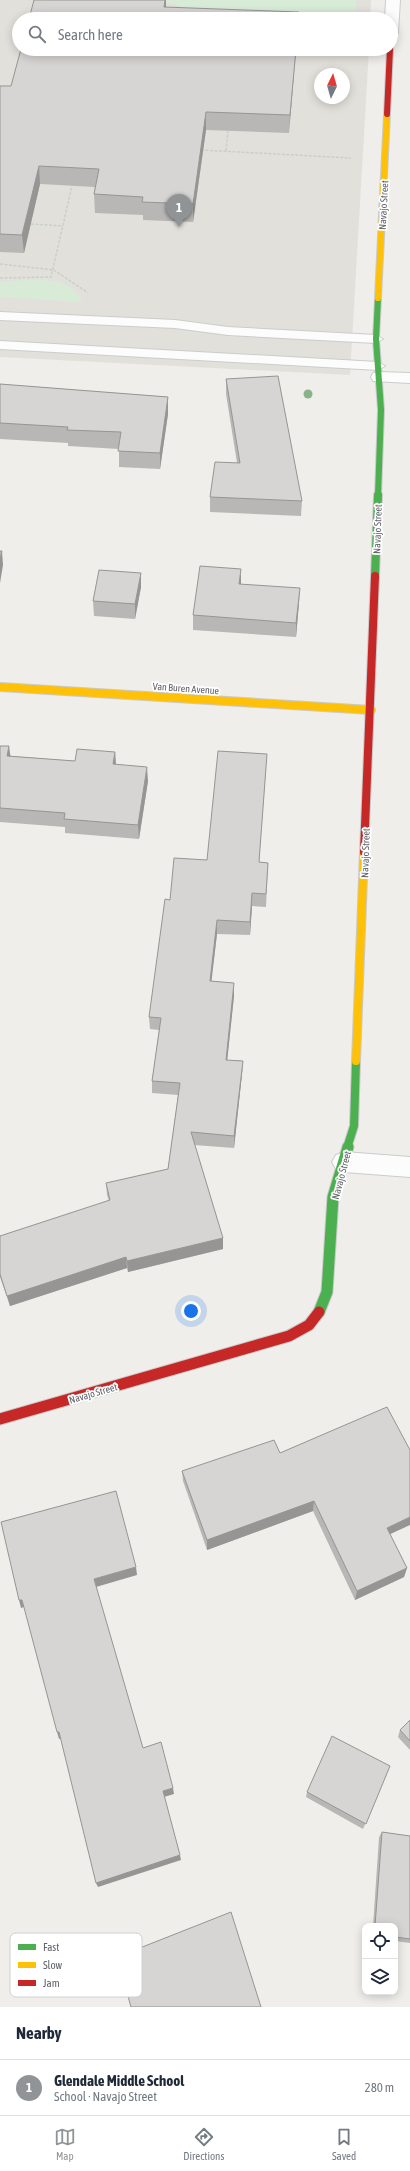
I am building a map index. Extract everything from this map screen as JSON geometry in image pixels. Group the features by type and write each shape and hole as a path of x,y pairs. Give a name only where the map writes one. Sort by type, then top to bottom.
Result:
{"street":[{"path":"392,12 393,0"},
{"name":"Navajo Street","path":"0,1419 231,1354 289,1336 309,1325 320,1311 327,1292 333,1197 354,1126 371,710 381,410 376,339 390,56"},
{"path":"378,372 410,378"},
{"name":"Van Buren Avenue","path":"0,688 371,710"},
{"path":"344,1162 410,1167"}],"lane":[{"path":"0,316 175,324 228,332 376,339"},
{"path":"0,345 378,372"}],"path":[{"path":"226,151 228,131"},
{"path":"198,150 351,158"},
{"path":"0,278 51,276 54,270 72,186"},
{"path":"31,224 63,226"},
{"path":"0,264 54,270 90,295"}],"shaded area":[{"path":"0,0 371,0 370,12 12,12 12,56 369,56 350,375 0,357"}],"green space":[{"path":"161,0 356,0 355,12 187,12 174,3 163,5"},
{"path":"26,280 58,282 66,285 78,294 82,302 0,297 0,282"}],"building":[{"path":"34,0 165,0 164,7 299,12 31,12"},
{"path":"19,56 295,56 290,115 206,112 193,204 142,202 143,197 94,194 99,169 39,166 22,235 0,234 0,86 11,86"},
{"path":"278,376 302,501 210,497 215,462 240,463 226,379"},
{"path":"0,384 168,397 160,453 118,451 121,432 67,430 68,427 0,423"},
{"path":"200,566 241,569 239,584 300,588 296,623 193,615"},
{"path":"99,570 141,573 135,604 93,601"},
{"path":"0,746 9,746 7,756 75,761 77,749 115,752 113,764 147,767 138,825 64,819 65,813 0,808"},
{"path":"218,751 267,754 259,862 268,863 266,894 252,893 250,922 217,920 210,981 234,983 226,1060 243,1061 234,1136 191,1132 223,1238 127,1261 126,1257 7,1296 0,1274 0,1236 110,1200 106,1183 168,1169 180,1083 152,1081 161,1018 149,1017 165,899 170,900 174,858 207,860"},
{"path":"387,1407 410,1450 410,1517 387,1528 407,1568 357,1591 314,1501 207,1540 182,1471 274,1440 280,1453"},
{"path":"116,1491 136,1567 94,1579 143,1748 161,1742 173,1788 163,1791 180,1855 96,1883 59,1732 57,1732 22,1600 19,1600 1,1522"},
{"path":"410,1720 410,1741 400,1730"},
{"path":"332,1736 390,1766 366,1824 307,1792"},
{"path":"382,1832 410,1836 410,1939 398,1937 398,1923 375,1923"},
{"path":"231,1912 261,2007 131,2007 128,1997 142,1997 142,1947"}],"traffic: fast":[{"path":"375,576 381,410 376,339 378,298"},
{"path":"319,1312 327,1292 333,1197 354,1126 356,1061"}],"traffic: slow":[{"path":"378,298 387,114"},
{"path":"0,687 371,710"},
{"path":"356,1061 364,852"}],"traffic: jam":[{"path":"387,114 390,56"},
{"path":"364,852 375,576"},
{"path":"0,1419 289,1336 309,1325 319,1312"}],"place":[{"name":"Glendale Middle School","path":"179,227"}]}
